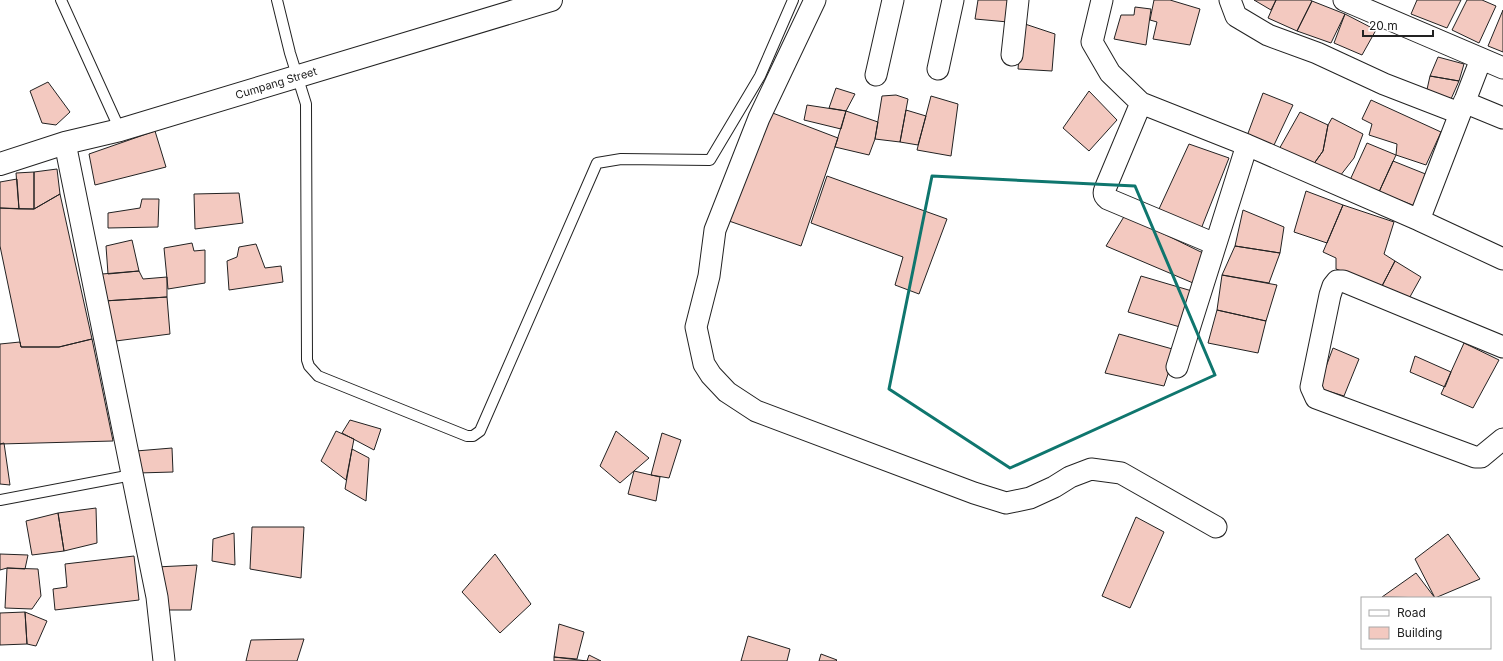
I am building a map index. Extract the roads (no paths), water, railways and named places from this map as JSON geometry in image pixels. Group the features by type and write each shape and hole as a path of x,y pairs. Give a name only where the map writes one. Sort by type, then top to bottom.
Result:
{"street":[{"name":"Cumpang Street","path":"0,164 65,142 120,130 551,0"},
{"path":"815,0 759,118 715,230 709,276 696,327 704,364 711,375 727,392 756,411 974,493 1006,503 1030,498 1054,487 1070,477 1091,469 1121,473 1216,527"},
{"path":"876,75 893,0"},
{"path":"938,69 953,0"},
{"path":"1012,55 1018,0"},
{"path":"1102,0 1092,42 1110,73 1141,103 1247,145 1419,220 1503,259"},
{"path":"1230,0 1236,16 1268,35 1316,53 1384,84 1503,118"},
{"path":"1344,0 1503,68"},
{"path":"1419,220 1481,59"},
{"path":"1141,103 1105,189 1105,197 1215,244"},
{"path":"65,142 157,597 164,661"},
{"path":"1177,367 1247,145"},
{"path":"1503,347 1343,281 1337,281 1333,286 1330,295 1310,387 1316,398 1475,457 1481,457 1503,439"}],"lane":[{"path":"61,0 120,130"},
{"path":"277,0 290,53 306,104 307,360 309,366 318,376 467,436 472,436 480,431 597,163 621,159 710,160 760,76 793,0"},
{"path":"0,500 132,475"}]}
